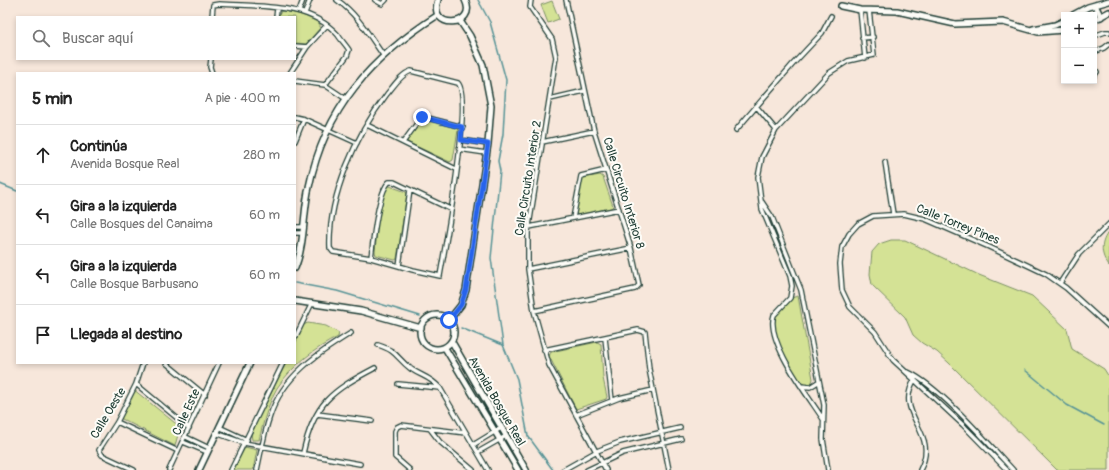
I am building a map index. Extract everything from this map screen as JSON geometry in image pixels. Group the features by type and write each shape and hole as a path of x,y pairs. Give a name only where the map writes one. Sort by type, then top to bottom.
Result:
{"main road":[{"path":"438,0 438,15 445,21 455,22 460,21 466,13 468,8 465,0"},
{"path":"1080,12 1109,1"},
{"path":"1095,5 1101,16"},
{"path":"841,6 860,10 897,11 955,24 1003,22 1044,32 1061,30"},
{"path":"1097,18 1109,12"},
{"path":"296,265 300,252 302,227 310,178 328,130 346,99 363,75 382,55 413,31 438,15"},
{"path":"449,320 461,305 465,296 488,144 491,106 487,79 477,49 460,21"},
{"path":"1028,29 1048,27 1061,22"},
{"path":"296,301 361,311 421,328"},
{"path":"440,316 449,320 455,333 452,342 445,348 436,350 427,346 421,338 421,328 423,324 430,317 440,316"},
{"name":"Avenida Bosque Real","path":"452,342 526,470"},
{"name":"Avenida Bosque Real","path":"445,348 518,470"},
{"path":"199,470 250,364"}],"street":[{"path":"299,11 303,0"},
{"path":"305,13 310,0"},
{"path":"337,0 361,22 382,55"},
{"path":"375,0 382,4 386,0"},
{"name":"Calle Circuito Interior 2","path":"530,0 530,7 549,34 556,52 550,99 529,227 528,269 534,311 544,350 556,381 597,451 606,470"},
{"name":"Calle Circuito Interior 8","path":"534,311 637,288 639,283 631,248 594,131 584,91 566,0"},
{"path":"212,16 212,9 216,4 299,11 327,25 348,48 349,52 325,85"},
{"path":"276,16 277,9"},
{"path":"860,10 865,58"},
{"path":"823,419 786,363 776,341 772,325 775,313 790,298 792,282 763,212 759,186 759,168 762,157 776,130 836,67 848,61 865,58 875,53 870,10"},
{"path":"736,130 822,33 831,16"},
{"path":"291,72 307,48 327,25"},
{"path":"1097,35 1109,32"},
{"path":"862,38 873,37"},
{"path":"1097,51 1109,44"},
{"path":"296,46 307,48"},
{"path":"211,60 210,67 212,72"},
{"path":"411,71 453,81 461,85 463,93 462,127 440,276 371,258 333,252 330,248 336,204 343,178 357,143 367,125 393,87 406,74 411,71"},
{"path":"296,81 325,85 346,99"},
{"path":"550,99 584,91"},
{"path":"756,106 776,130"},
{"path":"296,117 304,119 357,143"},
{"path":"404,141 421,118 424,117 462,127"},
{"path":"296,139 304,119"},
{"path":"367,125 404,141 456,168"},
{"path":"542,142 594,131"},
{"path":"461,140 488,144"},
{"path":"459,149 486,153"},
{"path":"885,162 894,214"},
{"path":"573,218 581,176 606,170"},
{"path":"371,258 376,221 386,185 389,182 394,182 450,209"},
{"path":"399,266 410,190"},
{"path":"762,202 772,218 799,286 824,405 823,419 828,470"},
{"path":"529,227 618,209"},
{"name":"Calle Torrey Pines","path":"1013,470 958,413 893,360 875,332 850,307 844,297 840,281 840,264 842,247 852,229 864,220 874,216 894,214 914,215 925,219 1032,266 1060,283 1109,327"},
{"path":"1060,283 1079,254 1109,224"},
{"path":"296,227 302,227"},
{"path":"296,233 302,233"},
{"path":"528,269 631,248"},
{"path":"296,336 312,303"},
{"path":"544,350 638,330 645,332 653,390 669,470"},
{"path":"258,470 273,407 293,376 310,359 351,333"},
{"path":"605,338 612,400"},
{"path":"378,345 392,349 408,366 429,377 440,388 488,470"},
{"name":"Calle Oeste","path":"134,470 102,455 99,450 117,422 136,384 143,364"},
{"path":"167,364 205,395"},
{"name":"Calle Este","path":"169,470 186,437 219,364"},
{"path":"231,470 283,364"},
{"path":"303,453 309,428 316,414 329,396 342,386 375,368"},
{"path":"915,378 909,393 909,406 924,438 926,447 925,456 920,470"},
{"name":"Calle Torrey Pines","path":"915,378 963,424 1007,470"},
{"path":"801,386 810,387 818,382"},
{"path":"136,384 189,428"},
{"path":"398,384 440,388"},
{"path":"576,415 612,400 653,390"},
{"path":"316,414 372,421"},
{"path":"117,422 178,451"},
{"path":"410,470 396,457 395,431 397,427 401,425 466,433"},
{"path":"219,427 246,438 249,443"},
{"path":"473,445 501,428"},
{"path":"563,470 597,451 620,442 680,428"},
{"path":"430,429 440,442 473,470"},
{"path":"216,433 244,443 360,464"},
{"path":"478,452 506,436"},
{"path":"186,437 208,450"},
{"path":"587,470 623,453 681,439"},
{"path":"183,442 208,450"}],"green space":[{"path":"552,1 559,19 548,23 541,5"},
{"path":"281,11 296,13 320,24 320,28 306,44 296,43 296,16 278,16"},
{"path":"423,119 456,128 458,130 453,160 450,162 407,142 407,139"},
{"path":"600,175 603,177 613,206 611,208 578,215 576,213 583,178"},
{"path":"387,185 406,192 407,194 397,259 395,260 376,255 375,252 379,208"},
{"path":"1109,231 1109,266 1104,257 1102,248 1106,235"},
{"path":"891,240 905,240 979,275 1032,296 1067,329 1072,349 1104,369 1109,377 1109,470 1057,470 949,363 937,352 922,343 913,335 905,317 872,285 870,274 872,252 879,244"},
{"path":"798,296 813,379 811,384 808,385 800,383 790,368 776,334 774,316 791,298"},
{"path":"308,323 326,326 339,333 338,337 312,352 283,380 271,400 259,440 252,440 251,434 286,364 296,364 296,342 303,325"},
{"path":"597,342 601,344 603,378 607,397 606,399 576,409 549,356 551,352"},
{"path":"133,389 180,427 175,446 120,418"},
{"path":"245,447 257,450 253,470 233,470"}],"waterway":[{"path":"478,0 490,22 506,80 503,134 498,161 500,171 491,258 503,345 517,379 528,436 553,470"},
{"path":"0,184 16,191"},
{"path":"296,283 337,291 420,316"},
{"path":"461,328 503,345"},
{"path":"1025,370 1067,405 1104,425"}],"route":[{"path":"422,117 462,127 461,140 488,144 465,296 461,305 449,320"}]}
